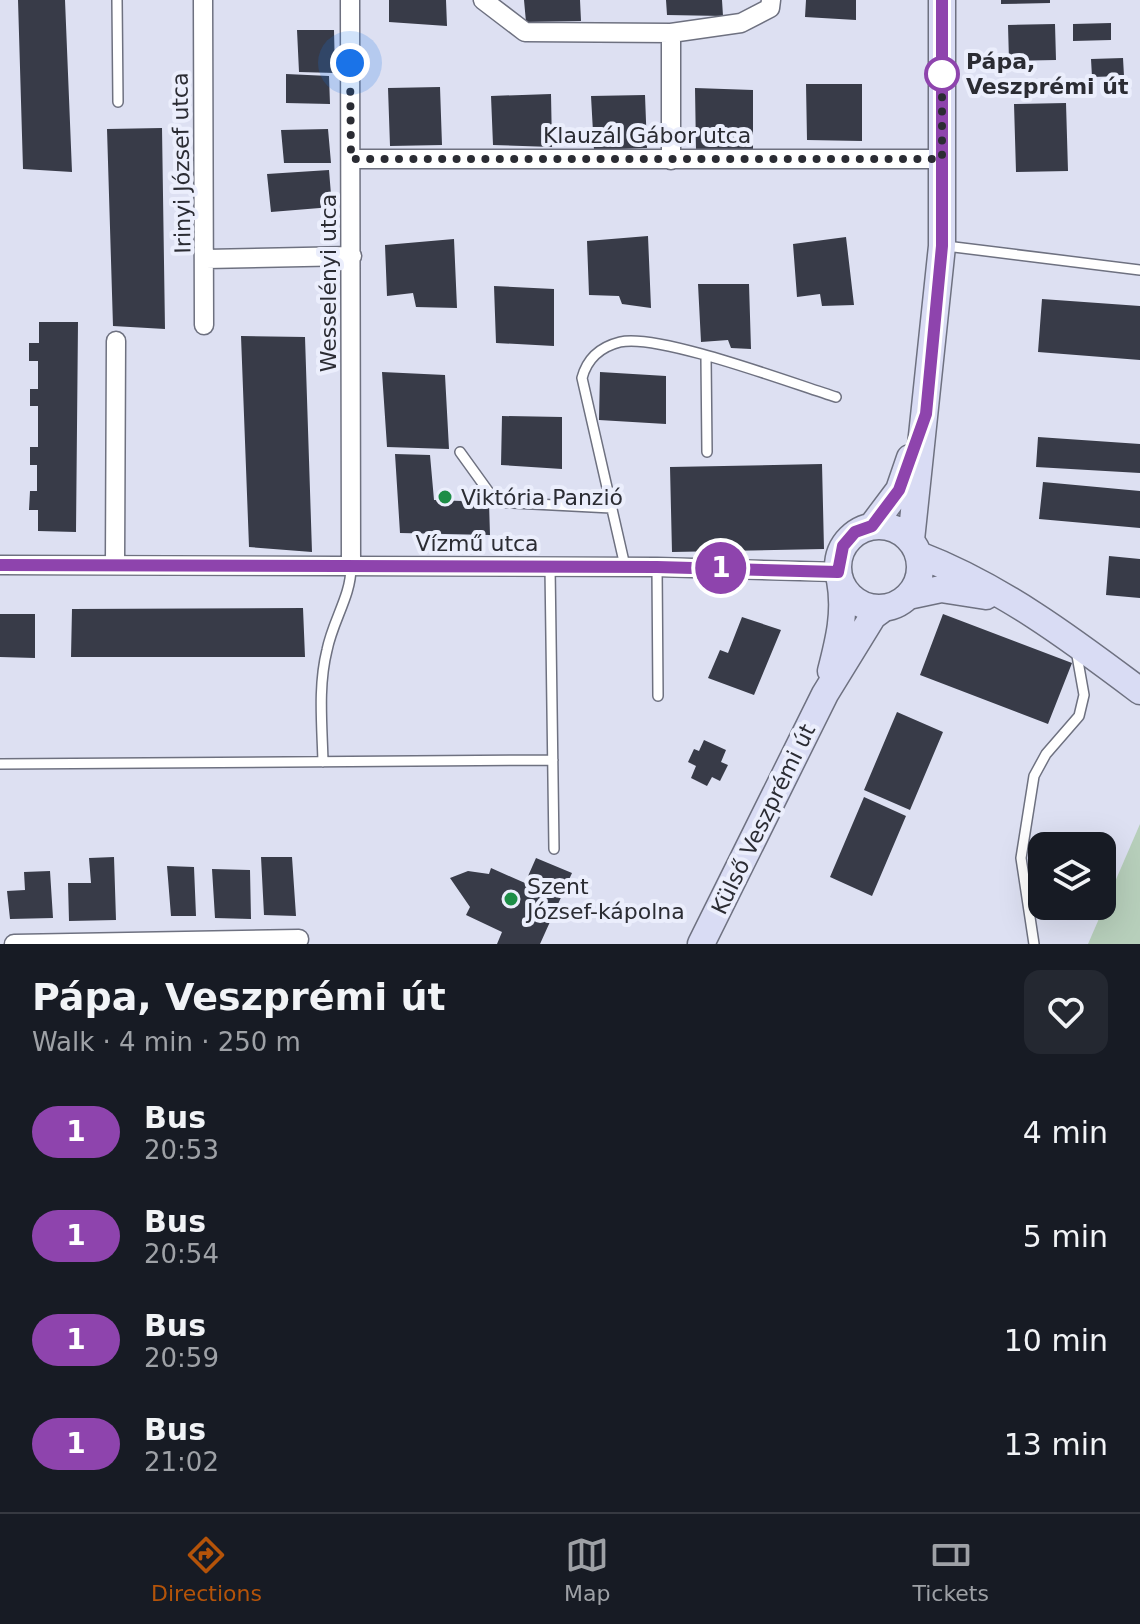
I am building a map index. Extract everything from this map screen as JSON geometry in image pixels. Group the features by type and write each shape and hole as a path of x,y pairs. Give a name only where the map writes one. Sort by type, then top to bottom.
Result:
{"main road":[{"path":"908,596 918,581 915,548 942,246 942,0"},
{"path":"872,526 899,490 926,414"},
{"path":"1013,602 941,589 908,596 884,608 857,601 839,576 843,546 855,532 872,526 893,528 915,548 1013,602 1075,642 1140,691"},
{"name":"Külső Veszprémi út","path":"825,694 842,628 843,599 839,576"},
{"name":"Külső Veszprémi út","path":"701,944 825,694 873,616 884,608"}],"street":[{"name":"Irinyi József utca","path":"203,0 204,325"},
{"name":"Wesselényi utca","path":"350,0 351,567"},
{"path":"483,0 525,32 671,33 741,23 770,8 771,0"},
{"path":"671,33 671,160"},
{"name":"Klauzál Gábor utca","path":"351,159 942,159"},
{"path":"206,259 352,256"},
{"path":"115,565 116,341"},
{"name":"Vízmű utca","path":"0,565 657,567 839,576"},
{"path":"14,944 299,939"}],"lane":[{"path":"117,0 118,102"},
{"path":"942,246 1140,270"},
{"path":"625,567 582,378 586,362 601,350 621,342 654,342 836,397"},
{"path":"706,357 707,452"},
{"path":"460,452 496,502 611,508"},
{"path":"323,762 323,668 334,626 351,586 351,567"},
{"path":"550,567 554,849"},
{"path":"657,567 658,696"},
{"path":"1034,944 1021,858 1034,776 1046,754 1079,716 1084,695 1075,642"},
{"path":"0,764 553,760"}],"green space":[{"path":"1140,824 1140,944 1088,944 1098,920 1116,920 1116,879"}],"building":[{"path":"18,0 65,0 72,172 23,169"},
{"path":"389,0 446,0 447,26 389,22"},
{"path":"524,0 580,0 581,21 526,22"},
{"path":"666,0 722,0 723,16 667,15"},
{"path":"806,0 856,0 856,20 805,17"},
{"path":"1001,0 1050,0 1050,3 1001,4"},
{"path":"1111,23 1111,40 1073,41 1073,24"},
{"path":"1055,24 1056,60 1009,61 1008,25"},
{"path":"297,30 334,30 335,73 299,72"},
{"path":"1123,58 1124,76 1092,77 1091,59"},
{"path":"286,74 329,76 330,104 286,103"},
{"path":"806,84 862,84 862,141 807,140"},
{"path":"440,87 442,145 390,146 388,88"},
{"path":"695,88 753,90 753,149 696,150"},
{"path":"551,94 552,147 493,145 491,96"},
{"path":"645,95 647,148 594,150 591,96"},
{"path":"1066,103 1068,171 1016,172 1014,104"},
{"path":"162,128 165,329 113,326 107,129"},
{"path":"328,129 331,163 284,163 281,130"},
{"path":"329,170 332,207 271,212 267,174"},
{"path":"648,236 651,308 622,304 619,296 589,295 587,241"},
{"path":"846,237 854,305 822,306 820,294 797,297 793,244"},
{"path":"454,239 457,308 416,307 413,293 387,296 385,245"},
{"path":"698,284 749,284 751,349 731,348 728,340 701,342"},
{"path":"494,286 554,289 554,346 496,343"},
{"path":"1042,299 1140,306 1140,360 1038,352"},
{"path":"39,322 78,322 76,532 38,531 38,510 29,510 30,491 37,491 37,465 30,465 30,447 38,447 38,406 30,406 30,389 38,389 38,361 29,361 29,343 39,343"},
{"path":"241,336 305,337 312,552 249,547"},
{"path":"382,372 445,375 449,449 387,447"},
{"path":"600,372 666,376 666,424 599,420"},
{"path":"502,416 562,417 562,469 501,465"},
{"path":"1038,437 1140,444 1140,473 1036,467"},
{"path":"395,454 430,455 434,500 489,502 490,535 400,533"},
{"path":"822,464 824,549 672,552 670,467"},
{"path":"1043,482 1140,491 1140,528 1039,519"},
{"path":"1109,556 1140,559 1140,598 1106,595"},
{"path":"303,608 305,657 71,657 72,609"},
{"path":"0,614 35,614 35,658 0,657"},
{"path":"943,614 1072,663 1048,724 920,675"},
{"path":"742,617 781,630 754,695 708,678 720,650 728,653"},
{"path":"897,712 943,732 910,810 864,790"},
{"path":"704,740 726,750 721,762 728,765 720,781 712,777 707,786 691,778 696,766 688,762 694,749 699,751"},
{"path":"864,797 906,816 872,896 830,877"},
{"path":"114,857 116,920 69,921 68,883 91,883 89,858"},
{"path":"261,857 292,857 296,916 264,915"},
{"name":"Szent József-kápolna","path":"536,858 572,873 540,944 497,944 502,932 466,915 470,907 450,878 468,871 489,874 491,868 525,883"},
{"path":"167,866 194,867 196,916 171,916"},
{"path":"212,869 250,870 251,919 215,918"},
{"path":"50,871 53,918 10,919 7,891 25,890 24,872"}],"bus line":[{"name":"1","path":"0,565 657,567 838,572 839,554 843,546 855,532 872,526 887,510 899,490 926,414 942,246 942,0"}],"place":[{"name":"Pápa, Veszprémi út","path":"942,74"},
{"name":"Viktória Panzió","path":"445,497"},
{"name":"Szent József-kápolna","path":"511,899"}],"route":[{"path":"350,63 351,159 942,159 942,69 942,74"}]}
